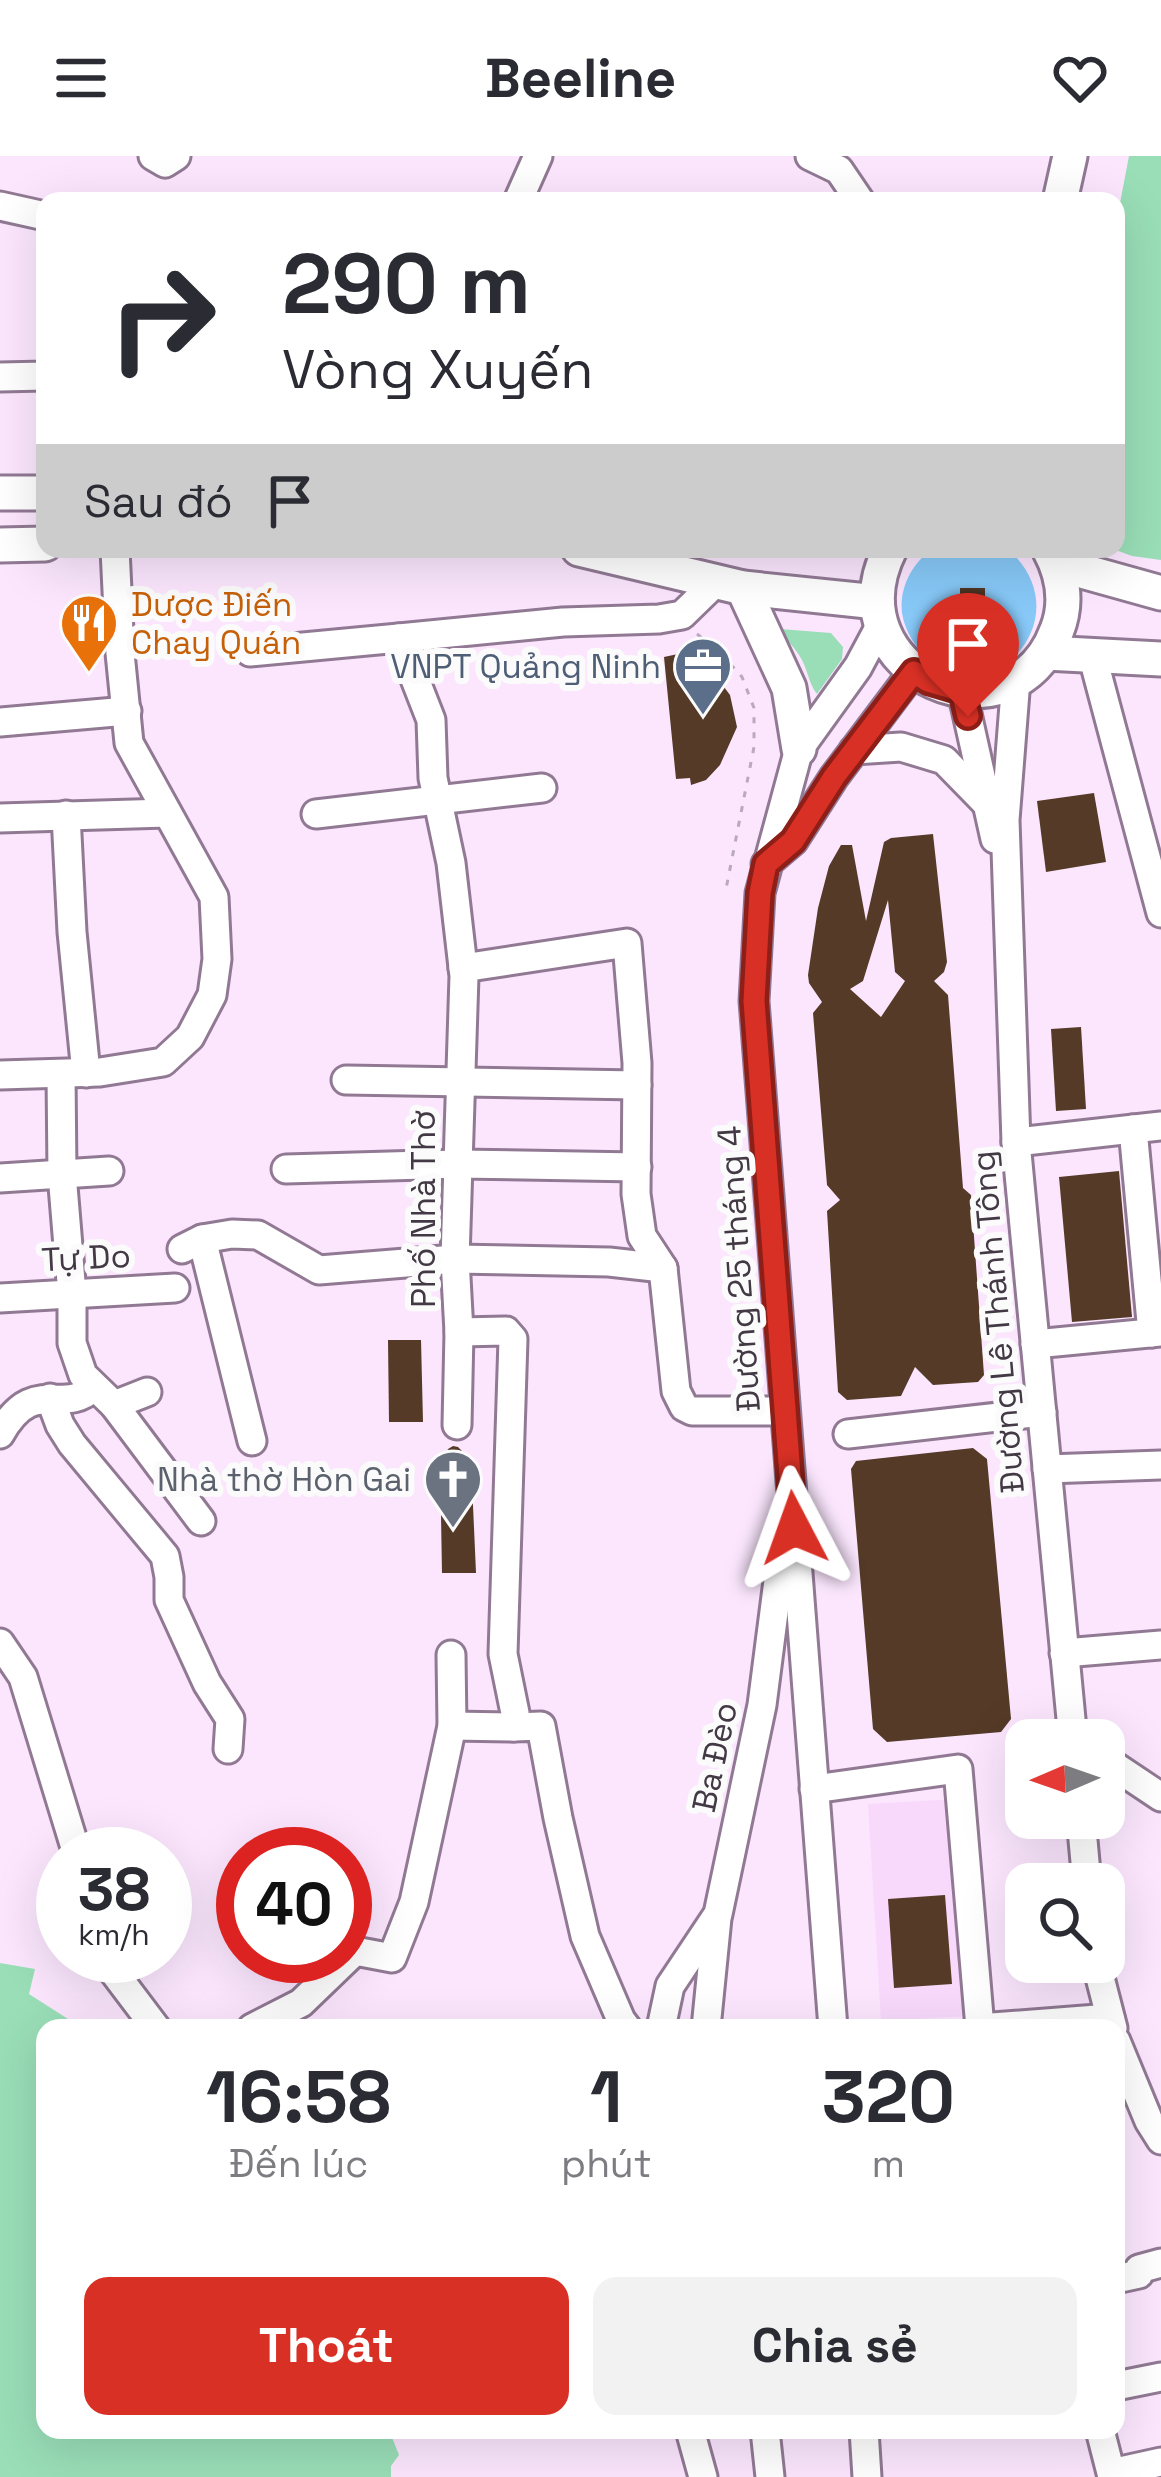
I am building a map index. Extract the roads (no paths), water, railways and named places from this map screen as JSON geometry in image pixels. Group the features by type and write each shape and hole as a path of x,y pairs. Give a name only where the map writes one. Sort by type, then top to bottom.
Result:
{"main road":[{"path":"1062,192 1070,156"},
{"path":"0,493 36,493"},
{"path":"0,545 36,544"},
{"path":"617,558 879,613"},
{"path":"886,558 879,613 888,642 914,672 962,691 1016,679 1046,653 1063,607 1053,558"},
{"path":"1056,558 1161,593"},
{"path":"730,585 789,688 799,749"},
{"path":"1046,653 1161,659"}],"street":[{"path":"153,156 165,163 176,156"},
{"path":"522,192 538,156"},
{"path":"810,156 839,170 854,192"},
{"path":"0,206 36,214"},
{"path":"0,377 36,376"},
{"path":"0,1075 73,1073 163,1062 190,1037 212,994 217,958 214,897 129,742 116,558"},
{"path":"250,652 682,615 730,585"},
{"name":"Đường 25 tháng 4","path":"832,2019 754,1001 760,893 799,749 858,667 879,613"},
{"name":"Phố Nhà Thờ","path":"399,638 431,719 434,778 451,863 463,968 455,1259 459,1332 506,1331 513,1339 503,1654 514,1727"},
{"path":"1093,658 1161,913"},
{"path":"766,864 793,841 914,672"},
{"name":"Đường Lê Thánh Tông","path":"1016,679 1005,820 1016,1142 1072,1719"},
{"name":"Đường Lê Thánh Tông","path":"962,691 1009,896"},
{"path":"0,722 127,711"},
{"path":"854,750 901,747 944,760 987,804"},
{"path":"316,814 542,788"},
{"path":"0,818 167,813"},
{"path":"66,814 73,1073 62,1174 72,1343 83,1375 201,1521"},
{"path":"463,968 627,943 637,1085 636,1194 642,1236 663,1268 676,1391 684,1407 692,1411 785,1411"},
{"path":"346,1080 637,1085"},
{"path":"1016,1142 1147,1127 1157,1332 1035,1344"},
{"path":"286,1169 458,1164 637,1168"},
{"path":"0,1178 109,1172"},
{"path":"252,1441 192,1244 232,1234 258,1235 319,1270 455,1259 609,1262 663,1268"},
{"name":"Tự Do","path":"0,1298 175,1288"},
{"path":"458,1425 459,1332"},
{"path":"0,1434 13,1412 28,1403 89,1393 147,1392"},
{"path":"50,1398 72,1444 165,1556 169,1600 207,1683 230,1719 228,1749"},
{"path":"848,1434 1042,1412"},
{"path":"1047,1469 1161,1465"},
{"name":"Ba Đèo","path":"663,2019 670,1986 718,1914 762,1705 791,1484"},
{"path":"0,1643 22,1677 69,1827"},
{"path":"1064,1653 1161,1645"},
{"path":"270,2019 301,2003 355,1951 392,1958 414,1902 452,1726 451,1654"},
{"path":"452,1726 541,1726 585,1936 621,2019"},
{"path":"814,1789 958,1769 979,2019"},
{"path":"1125,1773 1161,1798"},
{"path":"707,2019 718,1914"},
{"path":"122,1983 149,2019"},
{"path":"1101,1983 1110,2019"},
{"path":"1125,2060 1161,2140"},
{"path":"1125,2277 1161,2264"},
{"path":"1125,2384 1161,2377"},
{"path":"692,2439 703,2477"},
{"path":"767,2439 770,2477"},
{"path":"865,2439 867,2477"},
{"path":"1102,2439 1111,2473 1161,2462"}],"water":[{"path":"922,558 1015,558 1028,575 1036,601 1033,626 1022,648 1004,664 981,673 956,673 930,660 912,640 902,613 905,585"}],"place":[{"name":"Dược Điến Chay Quán","path":"89,674"},
{"name":"VNPT Quảng Ninh","path":"703,717"},
{"name":"Nhà thờ Hòn Gai","path":"453,1530"}]}
